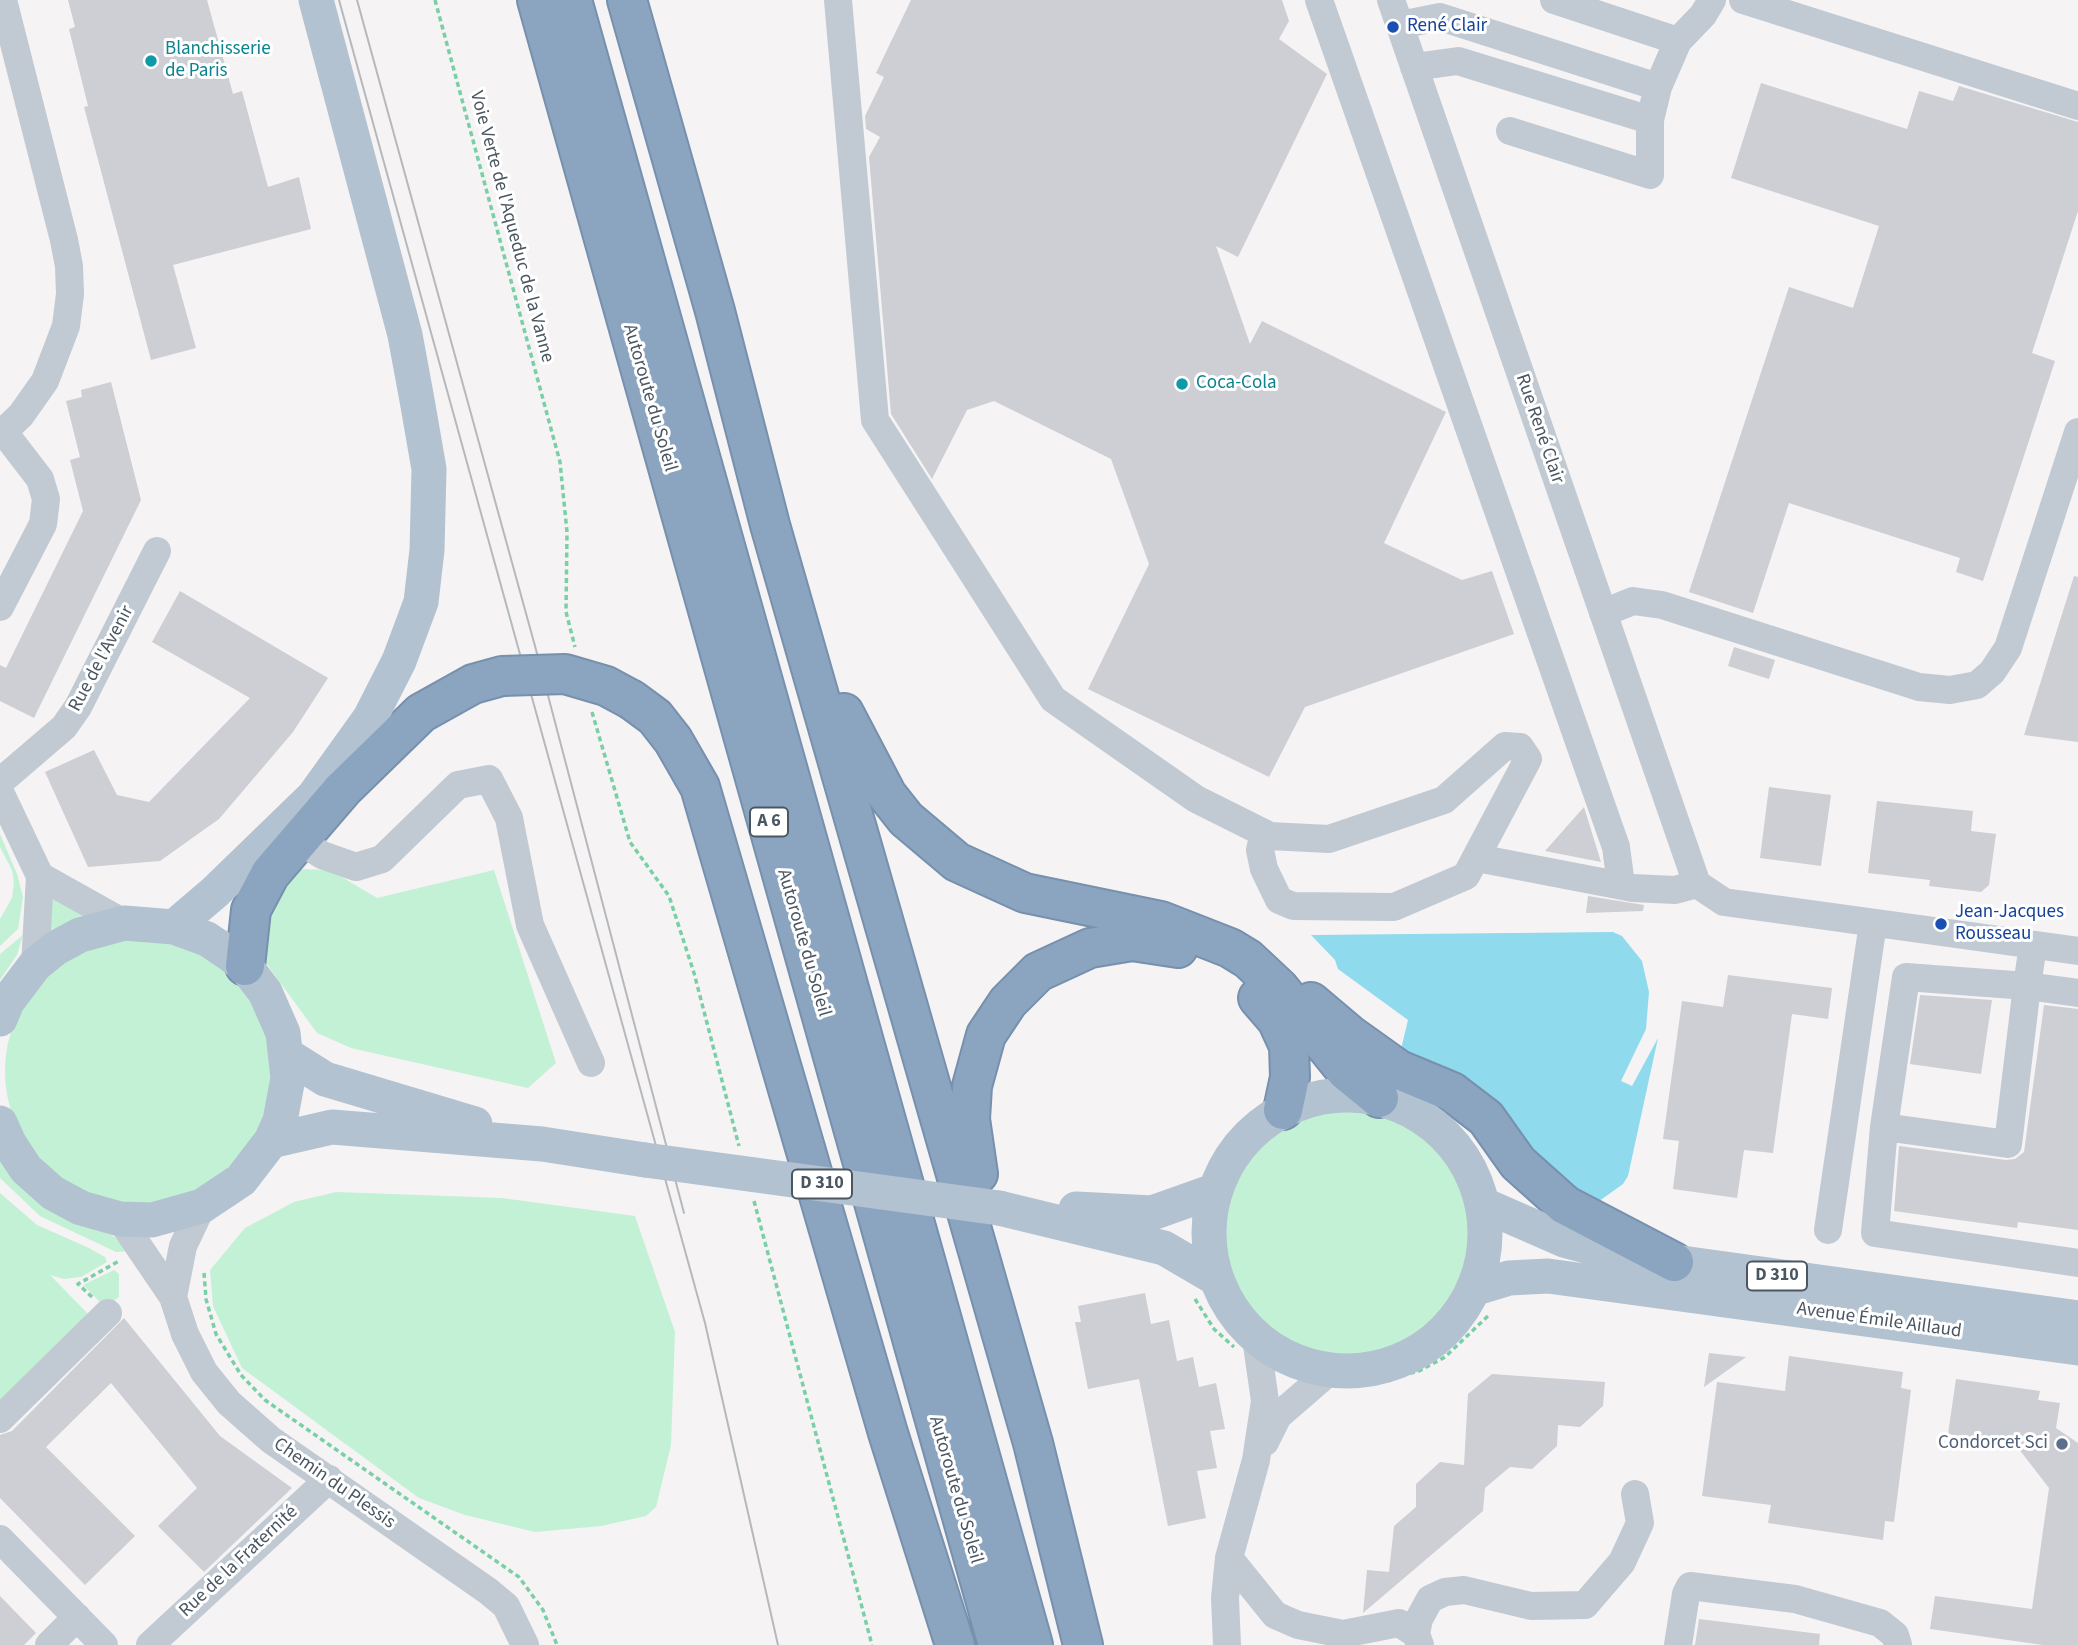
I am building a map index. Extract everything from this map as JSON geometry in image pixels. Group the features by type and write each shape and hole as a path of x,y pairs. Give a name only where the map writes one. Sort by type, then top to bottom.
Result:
{"highway":[{"name":"Autoroute du Soleil","path":"537,0 999,1645"},
{"name":"Autoroute du Soleil","path":"572,0 1033,1645"},
{"path":"627,0 715,311 818,649 868,764 906,819 957,862 1005,887 1051,900 1161,921 1212,939 1248,959 1293,987 1350,1035 1399,1070 1452,1092 1486,1118 1518,1163 1565,1205 1674,1262"},
{"path":"715,311 770,525 1033,1443 1083,1645"},
{"path":"245,966 251,910 270,874 343,789 421,713 473,684 502,676 565,674 606,685 632,699 655,717 673,740 700,787 888,1433 955,1645"},
{"path":"1033,1443 979,1180 970,1119 972,1086 979,1054 996,1018 1008,1002 1038,972 1090,948 1132,942 1155,943 1193,954 1215,964 1250,990 1267,1005 1284,1032 1291,1062 1283,1110"},
{"path":"1248,959 1294,1004 1346,1071 1379,1098"}],"main road":[{"path":"174,927 215,892 314,796 370,718 399,661 421,602 427,550 429,469 405,335 316,0"},
{"path":"0,1123 9,1143 26,1168 53,1193 81,1208 120,1219 152,1220 202,1206 241,1180 271,1141 285,1100 287,1055 276,1012 245,966 207,939 174,927 124,923 80,935 56,948 35,965 2,1009"},
{"name":"D 310","path":"287,1055 325,1079 542,1144"},
{"path":"1337,1096 1379,1098 1398,1104 1438,1129 1459,1152 1483,1205 1484,1300 1462,1311 1446,1329 1413,1354 1336,1377 1295,1360 1256,1338 1235,1314 1204,1286 1214,1191 1228,1160 1254,1130 1283,1110 1314,1099 1337,1096"},
{"name":"D 310","path":"271,1141 332,1127 542,1144 999,1208 1152,1213 1214,1191"},
{"name":"Avenue Émile Aillaud","path":"1483,1205 1564,1240 1617,1254 2078,1318"},
{"name":"D 310","path":"999,1208 1164,1248 1204,1286"},
{"name":"Avenue Émile Aillaud","path":"1484,1300 1509,1278 1548,1276 2078,1348"}],"street":[{"path":"0,607 43,524 46,499 40,479 2,433 21,415 45,381 66,326 70,294 64,240 3,0"},
{"path":"838,0 875,420 1053,699 1196,799 1264,833 1329,838 1444,800 1505,746 1520,747 1528,759 1466,876 1394,907 1293,906 1279,900 1264,869 1260,850 1264,833"},
{"path":"1319,0 1616,847 1621,885"},
{"path":"1554,0 1678,41"},
{"path":"1510,131 1650,175 1650,120 1658,87 1678,41 1712,0"},
{"path":"1743,0 2078,106"},
{"path":"1396,12 1440,17 1658,87"},
{"name":"Rue René Clair","path":"1396,12 1692,871"},
{"path":"1448,61 1458,37 1452,21"},
{"path":"1414,66 1458,61 1650,120"},
{"path":"1620,111 1618,96 1630,78"},
{"path":"1603,613 1633,601 1662,604 1919,687 1950,690 1977,685 1993,672 2008,648 2078,432"},
{"name":"Rue de l'Avenir","path":"0,782 64,727 78,707 157,551"},
{"path":"300,841 322,855 356,867 382,859 458,785 474,779 489,779 509,818 530,925 591,1063"},
{"path":"0,792 40,876 35,965"},
{"path":"1477,858 1621,885 1675,890 1692,871 1724,902 2078,951"},
{"path":"40,876 124,923"},
{"path":"1828,1230 1873,923"},
{"path":"1884,1127 2008,1144 2033,945"},
{"path":"2078,993 2027,986 1906,977 1884,1127 1875,1233 2078,1264"},
{"name":"Chemin du Plessis","path":"173,1297 183,1246 202,1206"},
{"name":"Chemin du Plessis","path":"120,1219 173,1297 185,1334 204,1372 229,1403 271,1440 506,1606 525,1645"},
{"path":"0,1419 108,1313"},
{"path":"1227,1645 1225,1598 1229,1558 1256,1460 1265,1401 1256,1338"},
{"path":"1256,1460 1278,1416 1336,1377"},
{"name":"Rue de la Fraternité","path":"150,1645 329,1479"},
{"path":"1418,1640 1419,1619 1430,1599 1445,1592 1464,1590 1531,1606 1585,1605 1622,1562 1640,1523 1636,1494"},
{"path":"0,1539 104,1645"},
{"path":"1229,1558 1275,1615 1298,1625 1343,1634 1399,1623 1418,1640"},
{"path":"1678,1645 1686,1594 1690,1586 1795,1599 1880,1623 1895,1635 1898,1645"},
{"path":"49,1645 77,1617"}],"path":[{"name":"Voie Verte de l'Aqueduc de la Vanne","path":"435,0 561,462 567,532 566,612 578,659"},
{"path":"590,706 630,842 669,896 694,973 743,1159"},
{"path":"753,1199 872,1645"},
{"path":"78,1284 121,1260"},
{"path":"204,1266 206,1299 216,1334 241,1375 298,1424 519,1577 542,1610 557,1645"},
{"path":"1204,1286 1214,1329 1263,1378"},
{"path":"1336,1377 1370,1382 1417,1372 1445,1357 1484,1300"}],"green space":[{"path":"0,834 17,874 23,897 18,929 0,946 0,919 12,898 14,883 12,870 0,847"},
{"path":"299,869 330,870 377,898 494,870 556,1063 528,1088 351,1048 317,1033 263,959 266,909"},
{"path":"45,895 83,913 82,916 48,934"},
{"path":"23,935 17,955 0,980 0,954"},
{"path":"152,937 190,947 214,959 234,976 251,996 263,1020 271,1045 271,1097 263,1122 251,1146 234,1166 214,1183 190,1195 165,1203 126,1205 88,1195 64,1183 35,1156 15,1122 7,1097 5,1058 15,1020 27,996 54,967 88,947 113,939"},
{"path":"1332,1108 1356,1108 1403,1122 1432,1144 1459,1184 1466,1208 1466,1256 1459,1280 1432,1320 1392,1347 1356,1356 1332,1356 1285,1342 1265,1328 1248,1311 1234,1291 1225,1268 1220,1244 1220,1220 1234,1173 1248,1153 1265,1136 1285,1122 1308,1113"},
{"path":"0,1157 123,1243 130,1251 116,1252 40,1216 0,1178"},
{"path":"336,1192 502,1198 635,1216 675,1332 671,1445 656,1507 646,1516 601,1526 535,1532 465,1515 419,1498 242,1368 213,1306 210,1270 245,1228 294,1202"},
{"path":"0,1193 37,1225 89,1248 105,1257 107,1262 81,1277 64,1279 50,1275 93,1319 0,1410"},
{"path":"114,1270 119,1274 119,1297 105,1307 83,1285"}],"water":[{"path":"1613,932 1622,936 1642,961 1649,992 1646,1029 1621,1081 1632,1086 1658,1038 1628,1176 1623,1184 1595,1204 1550,1177 1483,1093 1460,1073 1401,1049 1408,1020 1338,969 1335,960 1311,935"}],"building":[{"path":"68,0 207,0 233,94 242,91 268,187 299,177 311,229 173,265 196,348 151,360 84,107 88,106 69,29 75,27"},
{"name":"Coca-Cola","path":"911,0 1282,0 1289,21 1279,39 1327,74 1238,257 1216,246 1250,344 1262,321 1446,412 1384,543 1462,580 1492,571 1514,634 1305,707 1269,777 1088,689 1149,564 1111,459 994,401 967,410 932,479 891,414 869,157 880,137 866,129 865,116 884,77 876,73"},
{"path":"1761,83 1907,129 1919,91 1953,101 1959,86 2078,122 2078,211 2032,353 2055,361 1983,581 1956,572 1960,558 1789,503 1753,613 1689,592 1789,287 1853,308 1879,226 1731,178"},
{"path":"111,382 141,500 34,718 0,701 0,665 6,668 83,511 70,460 80,457 66,401 82,397 81,390"},
{"path":"2074,576 2078,577 2078,742 2024,735"},
{"path":"180,591 328,678 293,732 219,819 160,861 88,867 45,772 94,750 117,795 149,802 250,698 152,642"},
{"path":"1734,647 1775,660 1769,679 1728,666"},
{"path":"1769,787 1831,795 1821,866 1760,858"},
{"path":"1877,801 1973,811 1971,831 1996,834 1989,885 1981,892 1929,886 1930,880 1868,873"},
{"path":"1584,807 1601,862 1545,851"},
{"path":"1588,896 1644,905 1643,911 1586,913"},
{"path":"1728,975 1832,988 1828,1019 1792,1014 1773,1153 1744,1150 1737,1198 1673,1189 1679,1141 1663,1139 1682,1001 1723,1007"},
{"path":"1920,995 1992,1000 1981,1074 1910,1064"},
{"path":"2044,1005 2078,1009 2078,1230 2018,1222 2017,1228 1894,1211 1899,1146 2006,1160 2015,1159 2024,1152"},
{"path":"1145,1293 1151,1324 1169,1320 1177,1361 1193,1357 1199,1387 1216,1383 1225,1429 1210,1431 1217,1468 1197,1471 1206,1518 1168,1526 1139,1379 1088,1389 1075,1322 1081,1322 1078,1306"},
{"path":"124,1318 220,1436 292,1488 204,1572 158,1526 197,1488 111,1383 46,1447 135,1536 85,1585 0,1498 0,1435 12,1431"},
{"path":"1709,1353 1746,1357 1704,1387"},
{"path":"1789,1356 1903,1372 1901,1388 1911,1390 1894,1522 1885,1521 1883,1540 1768,1523 1771,1505 1702,1496 1717,1382 1785,1391"},
{"path":"1492,1374 1605,1382 1603,1406 1580,1427 1558,1425 1557,1446 1532,1469 1510,1467 1485,1488 1483,1511 1363,1613 1367,1570 1389,1572 1394,1526 1416,1507 1416,1484 1440,1462 1464,1465 1468,1394"},
{"path":"1956,1379 2040,1391 2038,1400 2060,1403 2056,1428 2078,1443 2078,1645 2043,1645 1930,1629 1935,1596 2032,1609 2049,1488 2015,1444 1948,1434"},
{"path":"0,1596 36,1633 24,1645 0,1645"},
{"path":"1699,1619 1820,1634 1819,1645 1695,1645"}],"tram line":[{"path":"339,0 705,1323 778,1645"},
{"path":"357,0 535,646 684,1213"}],"place":[{"name":"René Clair","path":"1393,27"},
{"name":"Blanchisserie de Paris","path":"151,61"},
{"name":"Coca-Cola","path":"1182,384"},
{"name":"Jean-Jacques Rousseau","path":"1941,924"},
{"name":"Condorcet Sci","path":"2062,1444"}]}
